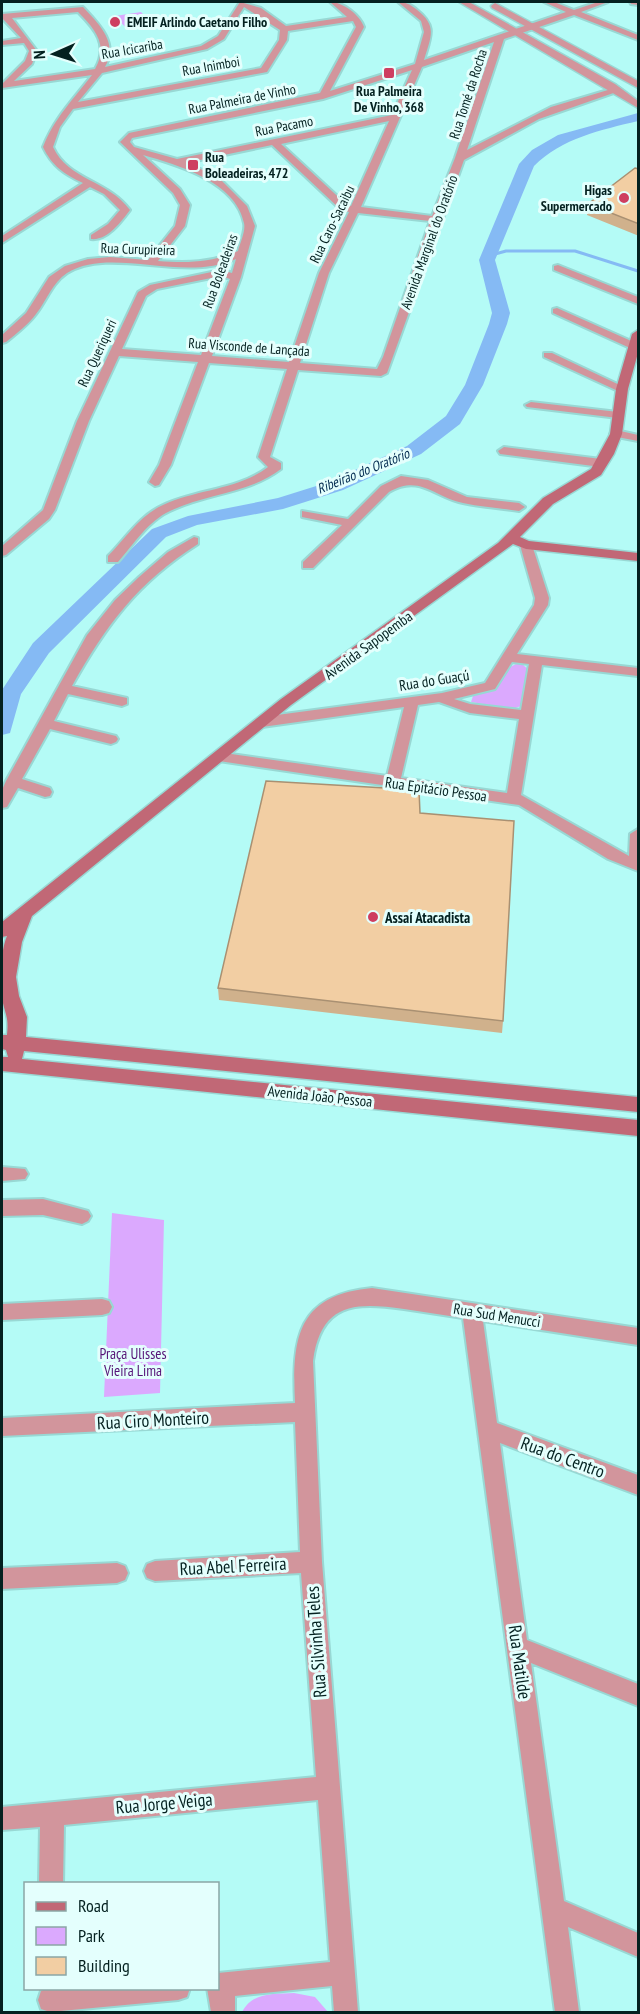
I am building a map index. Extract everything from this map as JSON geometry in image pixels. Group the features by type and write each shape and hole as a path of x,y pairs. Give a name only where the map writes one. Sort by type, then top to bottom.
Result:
{"main road":[{"name":"Avenida Sapopemba","path":"2,931 262,722 512,539 548,501 589,477 601,463 616,434 622,389 636,340"},
{"path":"512,539 526,544 639,557"},
{"name":"Avenida Sapopemba","path":"4,973 13,942 26,911"},
{"path":"4,973 18,1017 30,1035 48,1047"},
{"path":"2,1063 14,1057 9,1043 18,1017"},
{"name":"Avenida João Pessoa","path":"9,1043 639,1105"},
{"name":"Avenida João Pessoa","path":"2,1063 639,1128"}],"street":[{"path":"323,96 359,30 359,23 355,18 334,2"},
{"name":"Rua Caro-Sacaibu","path":"113,560 158,513 263,476 277,466 268,462 264,457 324,273 418,67 428,27 419,14 402,2"},
{"path":"462,2 503,23 639,105"},
{"path":"486,2 635,83"},
{"path":"548,2 639,38"},
{"name":"Rua Palmeira de Vinho","path":"134,150 125,142 135,134 323,96 418,67 604,2"},
{"path":"634,2 639,3"},
{"name":"Rua Icicariba","path":"3,87 180,54 215,43 243,3 258,10 284,29"},
{"path":"4,16 80,9 101,32 108,46 108,57 101,69 54,127 49,152 68,171 115,197 125,210 121,217 95,237"},
{"path":"3,87 32,57 33,51 27,40 4,16"},
{"path":"284,29 355,18"},
{"path":"503,23 516,23 521,19"},
{"name":"Rua Inimboi","path":"68,107 264,70 283,40 284,29"},
{"path":"531,40 535,36 548,34"},
{"name":"Rua Tomé da Rocha","path":"460,158 500,37"},
{"path":"2,43 27,40"},
{"path":"2,75 13,78"},
{"name":"Avenida Marginal do Oratório","path":"381,373 389,357 436,219 460,158 532,117 613,88 635,83"},
{"name":"Rua Pacamo","path":"177,162 397,117"},
{"path":"274,142 338,204 354,211 436,219"},
{"path":"134,150 177,191 185,206 180,226 150,264"},
{"name":"Rua Boleadeiras","path":"134,150 177,162 214,178 244,208 250,226 236,277 165,465 155,482"},
{"path":"2,240 91,182"},
{"name":"Rua Curupireira","path":"2,340 31,313 51,279 69,268 87,262 199,266 226,260 244,252"},
{"name":"Rua Curupireira","path":"199,266 221,273"},
{"path":"558,268 639,301"},
{"name":"Rua Queriqueri","path":"2,552 45,516 83,421 139,299 147,290 221,273 236,277"},
{"path":"557,310 636,340"},
{"name":"Rua Visconde de Lançada","path":"115,352 381,373"},
{"path":"548,356 622,389"},
{"path":"531,405 618,415"},
{"path":"616,434 639,438"},
{"path":"504,451 601,463"},
{"path":"308,565 397,481 423,483 464,500 519,507"},
{"path":"306,514 351,523"},
{"path":"2,803 83,650 120,603 172,555 194,541"},
{"name":"Rua do Guaçú","path":"262,722 442,697 490,686 510,657 542,601 526,544"},
{"path":"510,657 639,672"},
{"path":"513,799 536,660"},
{"path":"63,688 122,701"},
{"path":"442,697 449,703 462,707 526,715"},
{"path":"393,783 412,700"},
{"path":"44,726 111,739"},
{"name":"Rua Epitácio Pessoa","path":"217,758 531,803 613,855 637,866"},
{"path":"13,782 45,792"},
{"path":"637,866 639,834"},
{"path":"2,1208 43,1207 82,1216"},
{"name":"Rua Sud Menucci","path":"355,1297 382,1296 472,1312 639,1336"},
{"name":"Rua Silvinha Teles","path":"346,2013 326,1788 311,1562 303,1361 307,1334 312,1323 328,1307 355,1297"},
{"path":"2,1312 102,1307"},
{"name":"Rua Matilde","path":"472,1312 567,2013"},
{"name":"Rua Ciro Monteiro","path":"2,1427 305,1412"},
{"name":"Rua do Centro","path":"488,1430 639,1485"},
{"name":"Rua Abel Ferreira","path":"155,1571 311,1562"},
{"path":"2,1579 117,1573"},
{"path":"517,1647 639,1695"},
{"name":"Rua Jorge Veiga","path":"2,1819 326,1788"},
{"path":"51,1882 52,1814"},
{"path":"553,1908 639,1946"},
{"path":"223,2013 220,1985 343,1973"},
{"path":"50,2000 166,1990"}],"green space":[{"path":"141,12 153,24 127,29 115,16"},
{"path":"522,664 529,670 521,706 513,709 471,702 473,696 493,690 510,667"},
{"name":"Praça Ulisses Vieira Lima","path":"112,1213 164,1220 160,1393 104,1397"},
{"path":"294,1993 315,1997 328,2012 242,2012 246,2005 258,1997"}],"building":[{"name":"Higas Supermercado","path":"635,168 639,169 639,224 588,204"},
{"name":"Assaí Atacadista","path":"266,781 419,790 420,813 514,821 503,1021 218,988"}],"waterway":[{"name":"Ribeirão do Oratório","path":"2,728 10,694 41,648 159,533 182,523 283,503 363,476 414,450 453,420 467,400 498,324 501,313 487,260 527,164 537,154 564,138 638,117"},
{"path":"488,256 506,251 575,251 638,271"}],"place":[{"name":"EMEIF Arlindo Caetano Filho","path":"115,22"},
{"name":"Rua Palmeira De Vinho, 368","path":"389,73"},
{"name":"Rua Boleadeiras, 472","path":"193,165"},
{"name":"Higas Supermercado","path":"624,198"},
{"name":"Assaí Atacadista","path":"373,917"}]}
